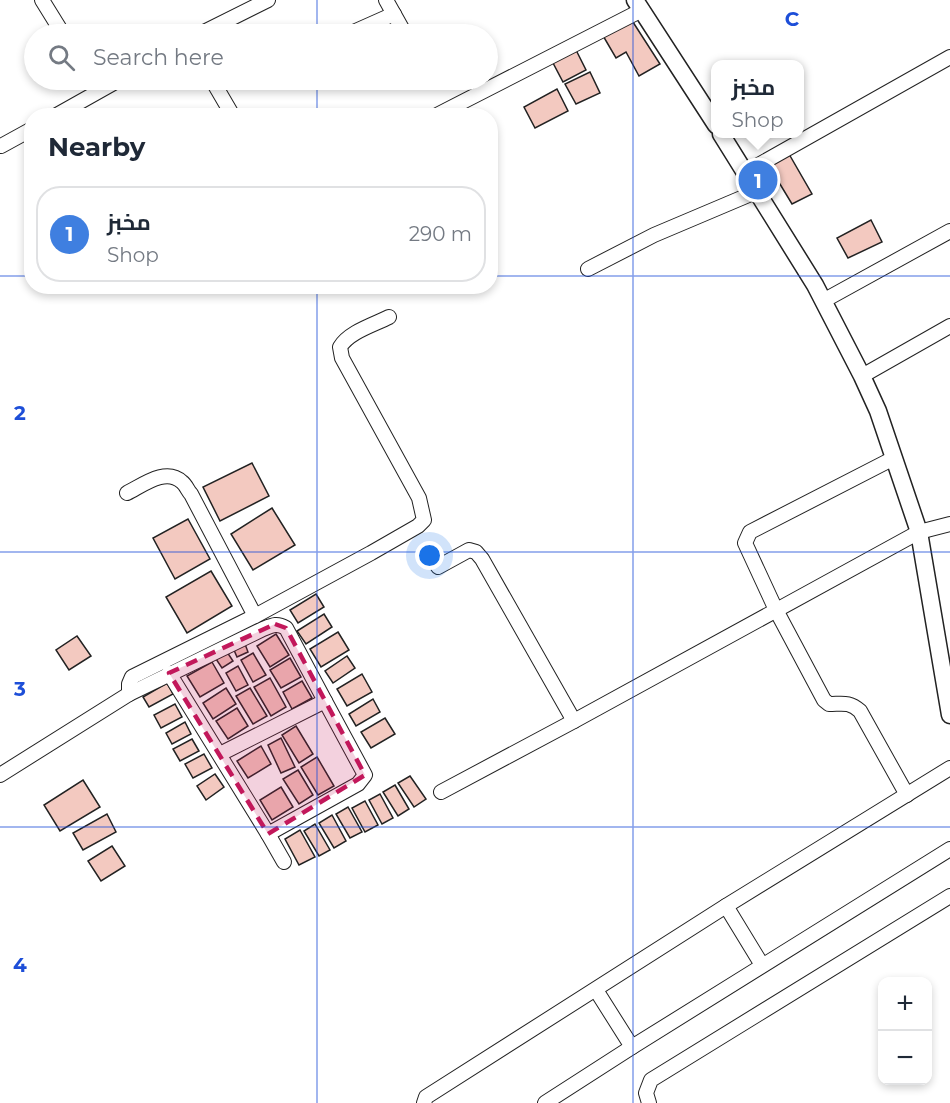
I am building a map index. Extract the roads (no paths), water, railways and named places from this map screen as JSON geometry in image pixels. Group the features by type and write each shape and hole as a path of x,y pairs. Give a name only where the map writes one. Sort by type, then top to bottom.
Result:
{"main road":[{"path":"638,5 711,117"},
{"path":"724,138 823,301 878,411 919,532 950,715"}],"street":[{"path":"42,0 57,24"},
{"path":"220,24 268,0"},
{"path":"386,0 400,24"},
{"path":"498,82 638,5"},
{"path":"372,24 394,14"},
{"path":"746,172 950,57"},
{"path":"69,108 101,90"},
{"path":"218,90 228,108"},
{"path":"450,108 483,90"},
{"path":"1,146 24,133"},
{"path":"588,269 654,235 758,191"},
{"path":"823,301 950,231"},
{"path":"129,694 132,677 255,616 371,553 418,526 424,520 419,498 342,358 340,347 353,335 388,317"},
{"path":"862,376 950,326"},
{"path":"894,458 750,532 745,543 747,552 776,610 824,700 829,704 842,702 853,704 860,711 906,795"},
{"path":"128,493 160,476 172,477 182,482 191,494 255,616"},
{"path":"441,792 919,532 950,524"},
{"path":"438,567 469,550 476,552 574,721"},
{"path":"0,775 129,694 263,629 279,624 286,628 365,775 358,784 268,834"},
{"path":"170,673 284,862"},
{"path":"220,754 325,701"},
{"path":"424,1103 426,1097 726,906 950,768"},
{"path":"545,1103 950,849"},
{"path":"649,1103 646,1093 651,1080 950,896"},
{"path":"726,906 762,965"},
{"path":"596,990 632,1047"}],"place":[{"name":"مخبز","path":"758,180"}]}
